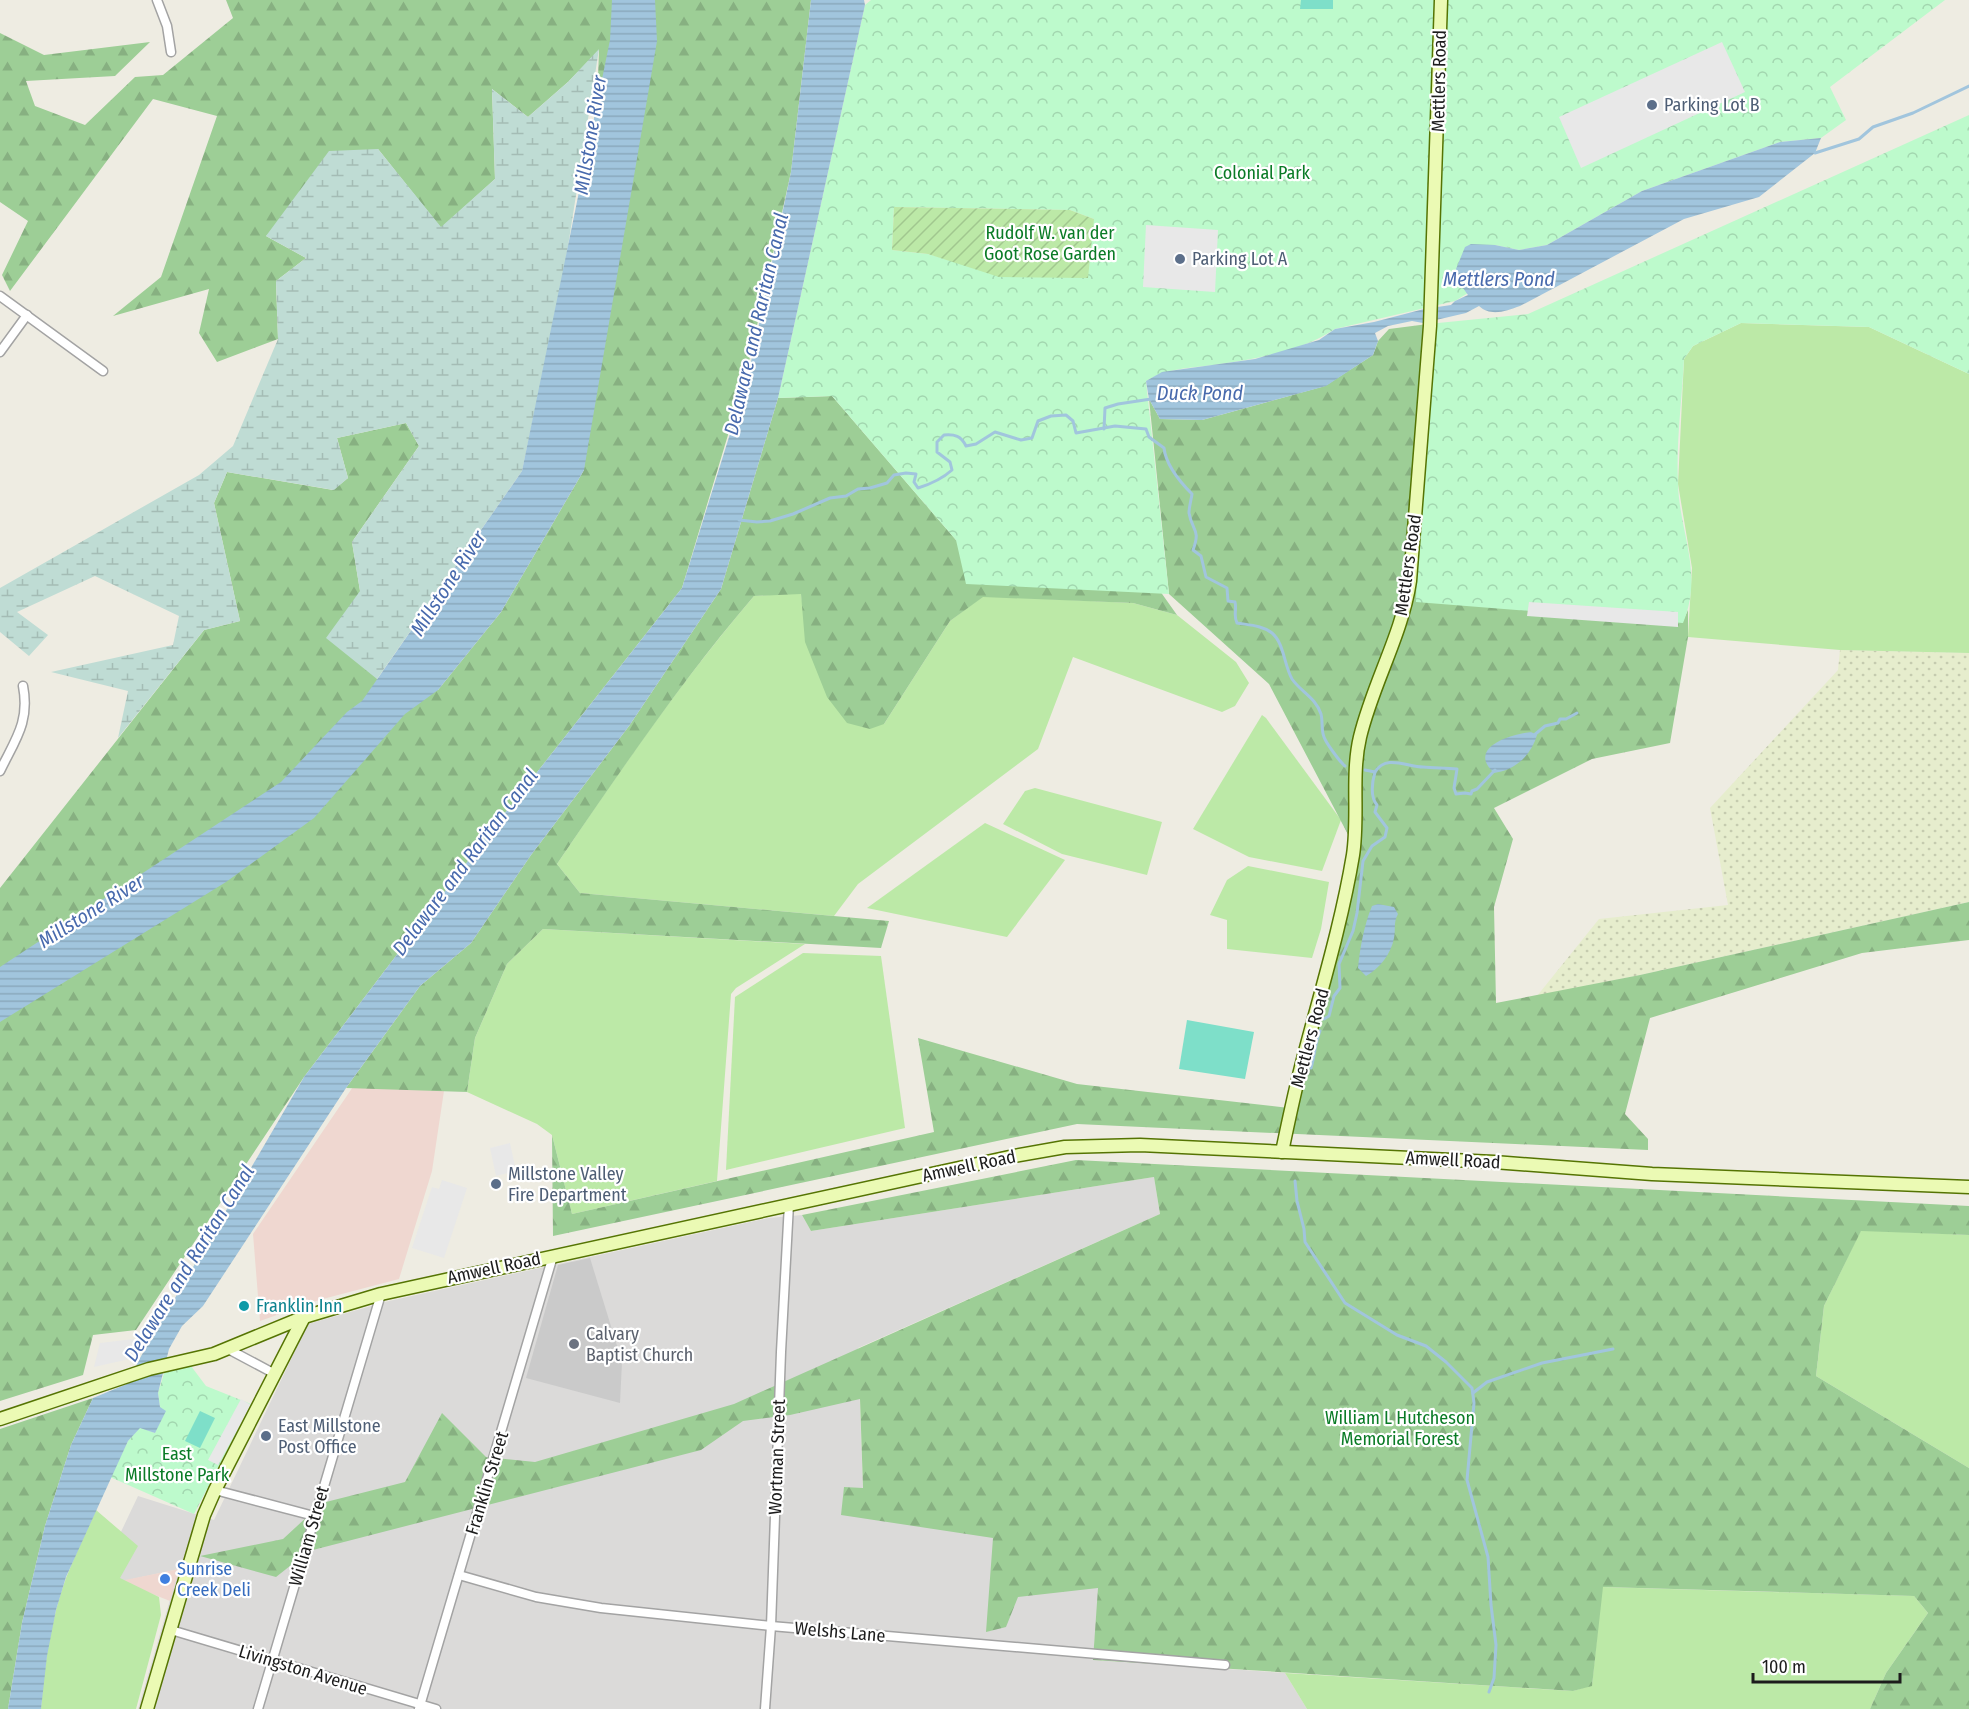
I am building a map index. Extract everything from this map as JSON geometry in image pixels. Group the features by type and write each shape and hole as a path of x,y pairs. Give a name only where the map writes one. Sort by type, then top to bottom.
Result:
{"main road":[{"name":"Mettlers Road","path":"1282,1152 1352,857 1356,770 1360,740 1406,604 1430,326 1442,0"},
{"name":"Amwell Road","path":"0,1419 162,1365 199,1358 228,1349 304,1317 381,1294 789,1204 1065,1147 1140,1145 1494,1162 1652,1174 1969,1187"},
{"path":"147,1709 204,1515 304,1317"}],"street":[{"path":"157,0 167,26 171,52"},
{"path":"0,296 104,371"},
{"path":"0,352 27,315"},
{"path":"0,771 25,718 22,686"},
{"name":"Wortman Street","path":"765,1709 771,1626 789,1204"},
{"name":"Franklin Street","path":"419,1707 553,1256"},
{"name":"William Street","path":"258,1709 381,1294"},
{"path":"228,1349 275,1374"},
{"path":"215,1490 314,1516"},
{"name":"Welshs Lane","path":"459,1575 569,1604 771,1626 1226,1665"},
{"name":"Livingston Avenue","path":"171,1630 419,1707 436,1709"}],"shaded area":[{"path":"1301,0 1333,0 1333,9 1300,9"},
{"name":"Parking Lot B","path":"1722,42 1745,92 1581,168 1559,117"},
{"name":"Parking Lot A","path":"1146,225 1218,230 1215,292 1143,287"},
{"path":"1529,602 1678,612 1678,627 1527,616"},
{"path":"414,997 448,1064 432,1171 399,1279 319,1300 260,1321 253,1234"},
{"path":"1187,1020 1254,1032 1245,1079 1179,1069"},
{"path":"510,1143 516,1171 496,1176 490,1148"},
{"path":"1154,1177 1160,1214 858,1348 863,1489 1010,1540 1099,1588 1093,1660 1285,1673 1307,1709 138,1709 179,1569 114,1583 109,1557 138,1496 214,1520 308,1324 389,1301 769,1218 802,1215 811,1231"},
{"path":"442,1180 467,1188 444,1258 412,1248 432,1187 439,1189"},
{"path":"590,1258 622,1362 620,1403 526,1378 558,1265"},
{"path":"144,1339 134,1358 94,1367 100,1343"},
{"path":"241,1399 251,1405 218,1465 208,1460"},
{"path":"200,1411 215,1418 200,1448 185,1441"},
{"path":"179,1569 170,1601 120,1581"}],"green space":[{"path":"226,0 811,0 791,172 746,375 682,588 490,832 304,1077 136,1330 93,1335 83,1375 0,1401 0,888 204,630 240,621 214,503 227,472 333,490 348,478 337,438 406,423 419,446 352,542 377,679 438,690 501,612 584,470 599,50 568,82 528,117 492,89 495,179 441,228 378,149 266,236 306,258 276,281 278,339 217,362 199,333 209,289 113,316 161,277 217,116 153,99 10,291 2,275 28,221 0,202 0,33 44,55 150,42 115,76 26,81 35,106 85,125 135,77 163,75 233,18"},
{"name":"Colonial Park","path":"871,0 1945,0 1830,87 1846,120 1821,138 1780,142 1642,191 1547,245 1519,250 1495,245 1458,281 1468,293 1455,301 1335,329 1307,343 1277,353 1230,363 1179,369 1146,381 1169,594 966,584 956,540 832,396 778,398 865,5","holes":["894,207 1070,210 1094,219 953,261 928,254 892,250"]},
{"path":"599,49 563,278 522,471 377,679 326,638 360,591 352,542 419,446 406,423 337,438 348,478 334,490 227,472 214,503 240,621 204,630 118,738 128,691 51,672 173,645 179,616 95,576 17,612 48,635 29,656 0,632 0,588 199,475 233,446 278,339 276,281 306,258 266,236 329,151 378,149 441,227 495,179 492,89 528,117 568,82"},
{"path":"1969,115 1969,374 1869,327 1741,323 1693,346 1684,359 1678,437 1678,483 1679,501 1689,553 1691,587 1689,605 1683,623 1416,602 1420,440 1428,324 1528,314"},
{"name":"Rudolf W. van der Goot Rose Garden","path":"894,207 1070,210 1094,219 1088,278 999,277 928,254 892,250"},
{"path":"1741,323 1869,327 1969,374 1969,653 1840,650 1688,637 1692,568 1678,484 1684,359 1693,346"},
{"path":"1428,324 1682,623 1688,610 1688,637 1670,743 1592,759 1494,808 1513,839 1494,907 1496,1003 1640,975 1969,902 1969,940 1862,953 1650,1018 1625,1114 1648,1139 1648,1150 1077,1124 553,1236 552,1135 572,1214 934,1132 918,1038 1077,1084 1289,1108 1326,965 1353,844 1269,684 1169,594 1149,399 1160,419 1202,420 1325,386 1373,355 1378,341 1389,329"},
{"path":"832,396 956,540 1160,591 1177,615 1133,603 983,597 950,621 884,724 870,729 847,723 827,697 805,642 801,594 754,596 676,694 557,864 580,893 889,921 881,948 543,929 507,964 475,1038 467,1092 346,1088 420,986 471,943 531,855 629,726 721,589 778,398"},
{"path":"801,593 804,618 884,724 950,621 983,596 1133,603 1177,615 1236,662 1249,683 1235,706 1222,712 1073,657 1038,749 858,884 834,916 580,893 557,864 676,693 754,596"},
{"path":"1840,650 1969,653 1969,902 1537,996 1599,919 1728,905 1710,808 1838,670"},
{"path":"1262,715 1341,820 1322,871 1249,857 1193,829"},
{"path":"1035,788 1162,822 1147,875 1062,854 1003,824 1025,791"},
{"path":"985,823 1065,860 1007,937 867,908"},
{"path":"1248,866 1329,882 1321,929 1312,958 1227,949 1227,920 1210,915 1227,880"},
{"path":"543,929 805,944 736,988 731,994 717,1181 572,1214 552,1135 537,1124 467,1092 475,1038 507,964"},
{"path":"803,953 881,956 905,1128 726,1170 735,997"},
{"name":"William L Hutcheson Memorial Forest","path":"1076,1160 1969,1206 1969,1235 1861,1231 1824,1306 1816,1376 1969,1468 1969,1709 1870,1709 1886,1673 1928,1613 1914,1596 1603,1587 1592,1686 1573,1691 1093,1660 1098,1588 1018,1597 1006,1627 986,1632 993,1538 841,1515 844,1487 863,1488 860,1399 790,1415 743,1421 701,1450 309,1551 276,1577 200,1556 283,1539 322,1503 405,1482 442,1413 486,1457 535,1462 734,1404 1160,1214 1154,1177 811,1231 802,1215"},
{"path":"1861,1230 1969,1235 1969,1468 1816,1376 1824,1306"},
{"name":"East Millstone Park","path":"191,1366 206,1386 251,1404 194,1514 110,1477 128,1441 140,1427 155,1433 160,1407 158,1393 165,1370"},
{"path":"93,1398 71,1445 45,1526 22,1623 8,1709 0,1709 0,1429"},
{"path":"96,1510 138,1546 120,1578 159,1597 161,1615 136,1709 41,1709 46,1659 56,1610 66,1578"},
{"path":"1602,1587 1914,1596 1928,1613 1886,1673 1870,1709 1307,1709 1285,1673 1573,1691 1592,1685"}],"water":[{"name":"Millstone River","path":"612,0 655,0 657,41 584,470 501,612 438,690 405,714 314,818 226,882 0,1022 0,967 281,782 347,712 362,701 522,471 610,40"},
{"path":"811,0 864,0 865,5 778,398 721,589 629,726 531,855 471,943 420,986 346,1088 203,1306 182,1326 169,1349 158,1393 160,1407 166,1411 155,1433 140,1428 128,1441 66,1577 56,1610 47,1656 41,1709 8,1709 22,1623 45,1526 71,1445 93,1398 127,1384 304,1077 490,832 682,588 748,376 791,172"},
{"path":"1821,138 1815,153 1759,197 1684,219 1520,306 1494,312 1479,306 1466,313 1423,323 1412,321 1388,326 1375,333 1378,341 1373,355 1326,386 1202,420 1160,419 1149,399 1146,381 1162,372 1255,359 1319,340 1335,329 1451,305 1468,295 1458,281 1456,269 1465,247 1471,244 1495,245 1519,250 1547,245 1642,191 1780,142"},
{"path":"1531,732 1537,735 1531,749 1521,761 1509,769 1494,773 1487,764 1485,756 1488,749 1504,739"},
{"path":"1378,904 1394,907 1398,914 1395,935 1384,960 1366,976 1358,968 1361,945 1372,906"}],"waterway":[{"path":"1815,153 1859,139 1873,127 1913,113 1969,86"},
{"name":"Duck Pond","path":"1104,429 1105,408 1151,399"},
{"path":"739,520 770,521 830,498 846,496 858,489 887,483 894,475 916,474 914,482 918,488 927,485 952,470 950,462 937,452 937,442 944,435 957,436 966,446 976,444 995,432 1021,440 1032,438 1038,421 1051,416 1066,415 1073,421 1076,433 1115,426 1146,429 1149,437 1164,448 1178,479 1192,494 1189,513 1196,538 1193,550 1201,556 1206,577 1227,588 1228,601 1235,602 1237,623 1264,628 1276,637 1292,679 1319,708 1325,740 1345,766"},
{"path":"1533,736 1545,726 1558,723 1560,719 1566,719 1577,713"},
{"path":"1375,772 1385,764 1391,763 1457,769 1454,788 1456,794 1471,794 1495,770"},
{"path":"1324,1019 1329,1016 1334,996 1340,988 1339,964 1353,931 1363,861 1372,846 1385,837 1387,828 1375,812 1377,805 1372,789 1375,772 1365,770"},
{"path":"1311,1068 1320,1031"},
{"path":"1295,1181 1305,1242 1345,1303 1397,1335 1426,1346 1472,1388 1474,1403 1467,1480 1488,1557 1496,1645 1494,1678 1489,1692"},
{"path":"1473,1393 1487,1382 1542,1363 1613,1349"}],"place":[{"name":"Parking Lot B","path":"1652,105"},
{"name":"Parking Lot A","path":"1180,259"},
{"name":"Millstone Valley Fire Department","path":"496,1184"},
{"name":"Franklin Inn","path":"244,1306"},
{"name":"Calvary Baptist Church","path":"574,1344"},
{"name":"East Millstone Post Office","path":"266,1436"},
{"name":"Sunrise Creek Deli","path":"165,1579"}],"water label":[{"name":"Mettlers Pond","path":"1499,279"},
{"name":"Delaware and Raritan Canal","path":"756,324"},
{"name":"Delaware and Raritan Canal","path":"465,862"},
{"name":"Delaware and Raritan Canal","path":"189,1263"}]}
